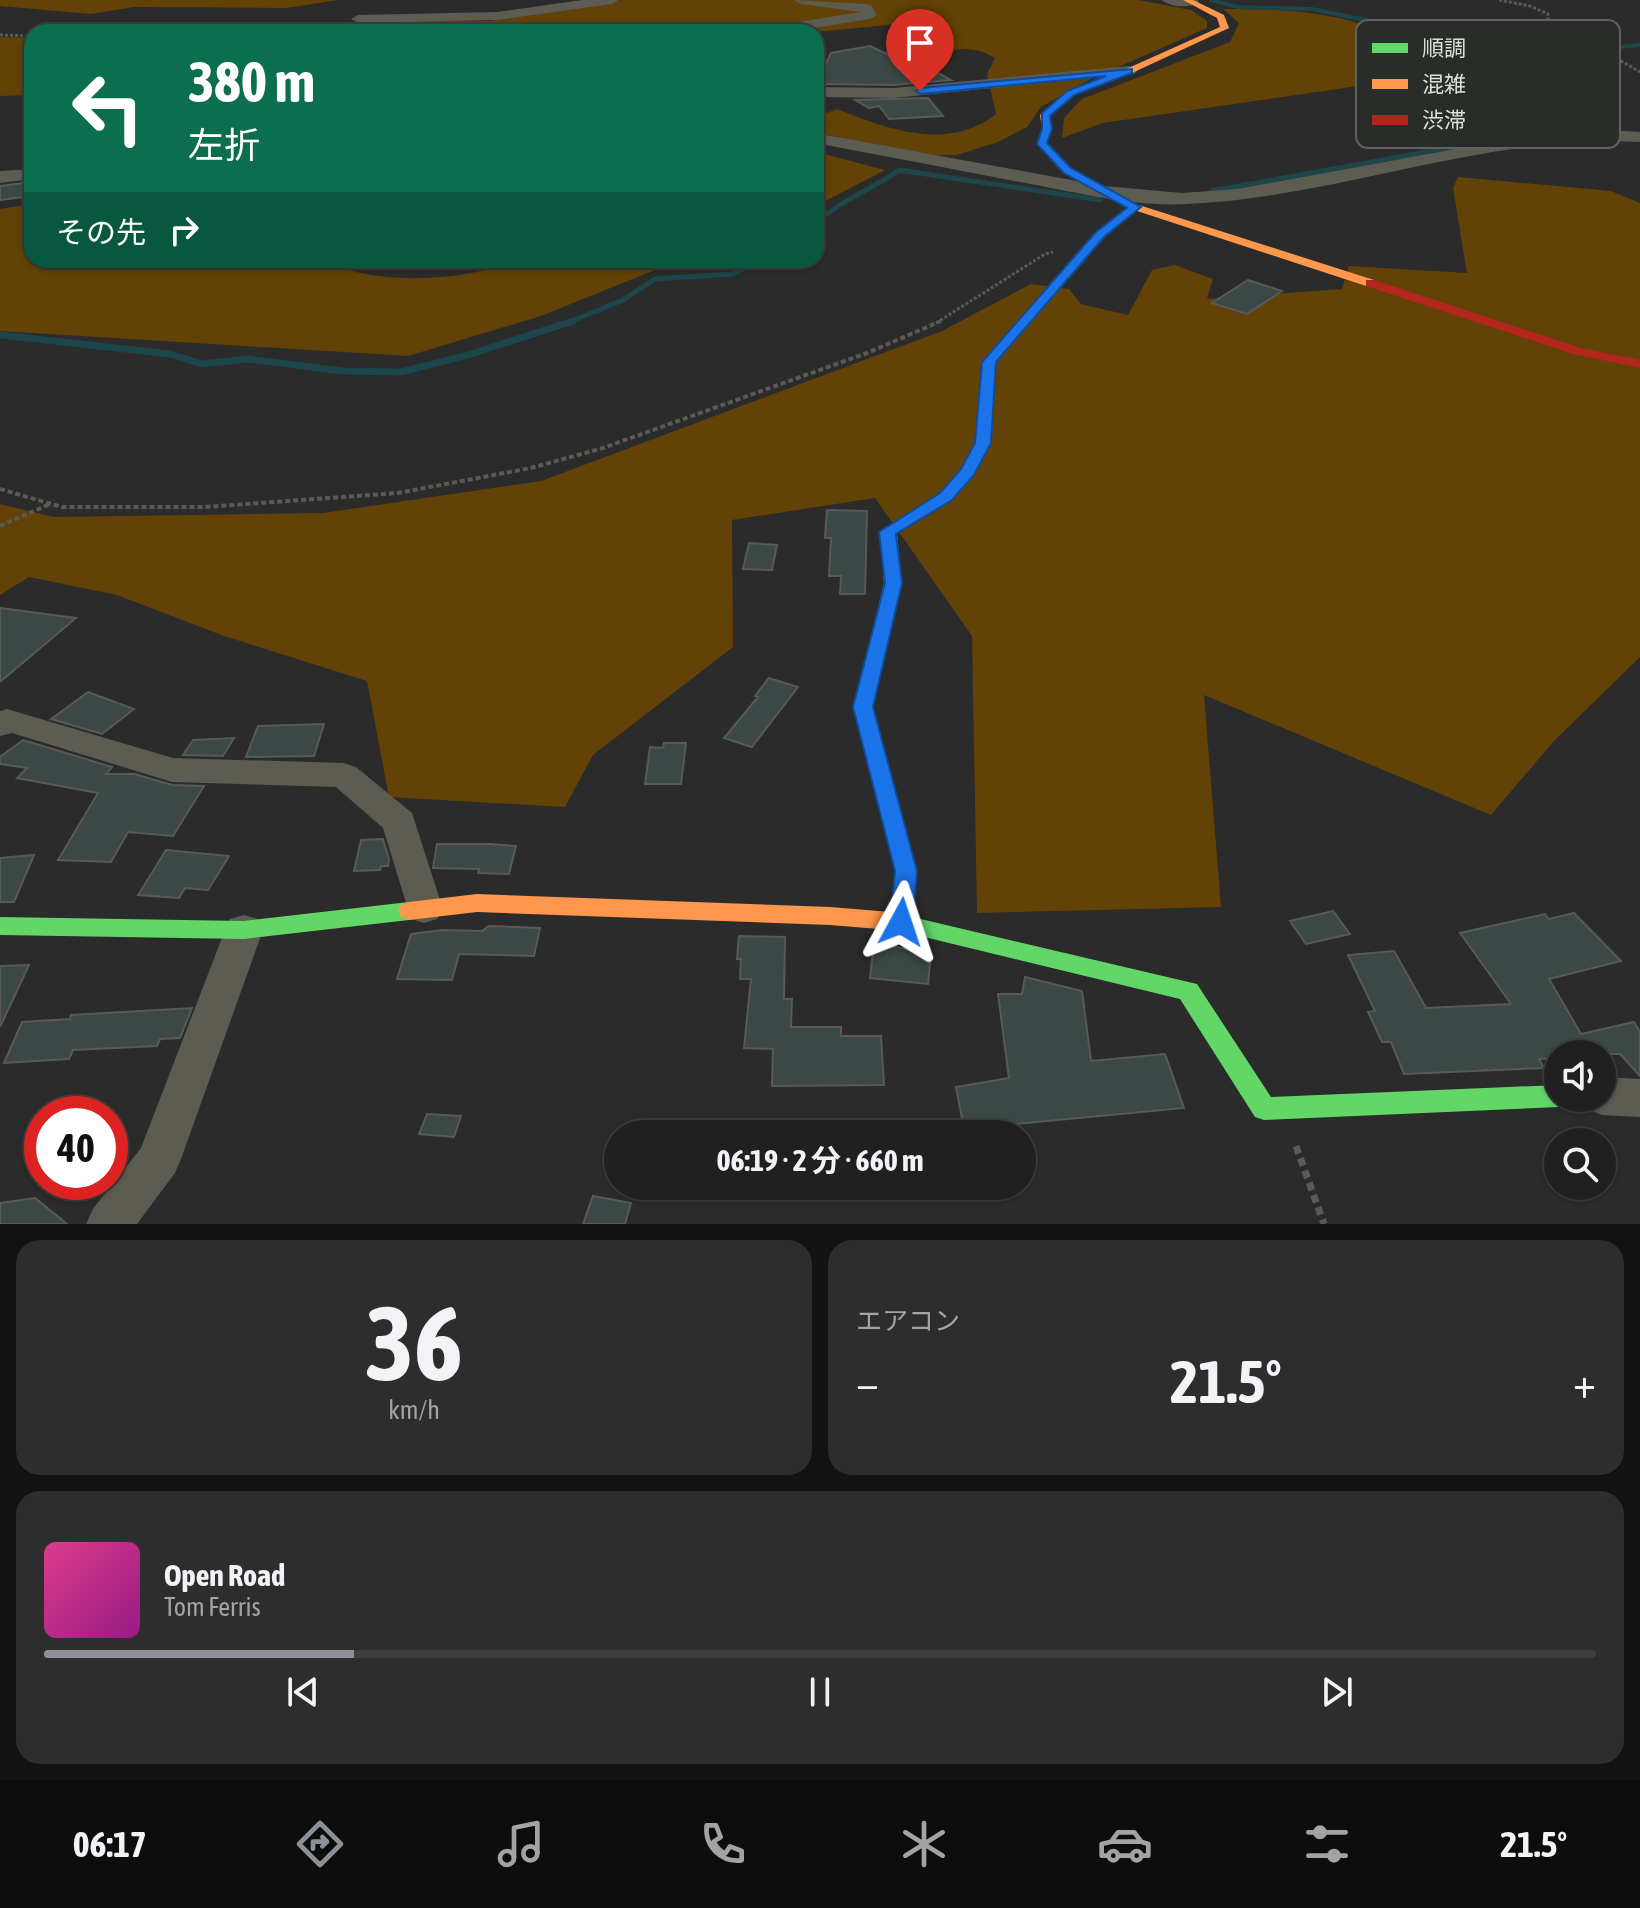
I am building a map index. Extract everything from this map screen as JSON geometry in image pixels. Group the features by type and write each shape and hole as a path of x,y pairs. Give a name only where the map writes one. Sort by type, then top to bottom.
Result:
{"street":[{"path":"358,19 497,16 612,0"},
{"path":"801,0 866,8 870,15 812,24"},
{"path":"1169,0 1190,1 1221,17 1225,28 1129,71 1070,93 1045,115 1047,129 1042,144 1067,171 1135,207 1578,351 1640,364"},
{"path":"824,92 908,92 1129,71"},
{"path":"1620,136 1640,137"},
{"path":"824,140 1104,192 1168,199 1237,195 1489,148"},
{"path":"0,177 24,175"},
{"path":"901,922 906,871 863,707 893,583 888,532 946,496 968,471 983,443 989,362 1092,243 1135,207"},
{"path":"0,725 7,720 172,770 344,775 399,822 424,909"},
{"path":"0,926 244,930 477,903 830,916 901,922 1188,991 1264,1109 1544,1097"},
{"path":"109,1224 159,1159 244,930"},
{"path":"1616,1097 1640,1098"}],"path":[{"path":"1499,0 1530,6 1548,14 1550,20"},
{"path":"335,24 358,19"},
{"path":"0,35 24,36"},
{"path":"1620,60 1640,72"},
{"path":"0,489 62,507 205,507 398,493 531,468 603,448 867,353 949,317 1045,254 1092,243"},
{"path":"0,526 51,504"},
{"path":"1282,1108 1324,1224"}],"shaded area":[{"path":"0,0 338,0 287,8 134,7 91,14 0,6"},
{"path":"622,0 1138,0 1191,10 1207,21 1207,28 1089,80 1041,107 1027,127 998,142 957,155 918,155 824,134 824,114 837,109 876,124 938,134 977,126 996,114 987,74 995,58 966,49 906,58 876,57 937,26 929,21 824,31 824,24 354,24 367,21 489,21"},
{"path":"1223,9 1302,12 1356,23 1356,86 1103,123 1062,138 1064,118 1082,99 1230,42 1239,23"},
{"path":"0,37 24,38 24,95 0,96"},
{"path":"824,154 885,170 824,202"},
{"path":"1458,177 1611,191 1640,203 1640,657 1553,742 1491,815 1204,695 1221,907 977,913 972,636 875,498 732,520 733,647 593,755 565,807 389,797 367,681 224,636 117,595 29,577 0,595 0,504 54,517 323,513 541,481 942,331 1031,284 1069,289 1081,304 1128,315 1152,270 1175,265 1213,279 1207,299 1342,289 1349,266 1467,273 1453,188"},
{"path":"24,205 24,268 344,268 386,277 434,278 492,268 672,268 655,270 541,316 408,356 0,331 0,209"}],"building":[{"path":"870,46 910,65 924,65 951,80 893,85 824,84 824,68 831,53"},
{"path":"928,98 943,116 889,119 879,106 869,108 855,100"},
{"path":"24,183 24,197 0,200 0,186"},
{"path":"1248,280 1282,291 1247,314 1212,303"},
{"path":"827,510 867,511 865,594 840,594 841,576 829,576 831,538 825,538"},
{"path":"749,543 777,545 772,570 743,569"},
{"path":"0,608 76,618 0,682"},
{"path":"769,678 798,687 752,747 724,738 758,697 755,696"},
{"path":"88,692 134,709 102,734 51,719"},
{"path":"324,724 314,756 246,757 258,726"},
{"path":"234,738 223,756 183,755 193,740"},
{"path":"23,740 112,767 106,774 135,774 172,785 204,786 173,836 128,832 111,862 58,860 98,793 17,778 27,768 0,764 0,757"},
{"path":"664,743 686,743 681,784 645,784 650,747 663,748"},
{"path":"383,839 388,866 381,866 380,870 354,871 361,840"},
{"path":"437,844 516,846 509,874 478,873 479,869 433,868"},
{"path":"166,850 229,856 208,890 185,888 179,898 138,895"},
{"path":"34,855 14,902 0,902 0,858"},
{"path":"1333,911 1350,934 1306,944 1290,921"},
{"path":"1574,913 1621,961 1549,979 1581,1034 1634,1022 1640,1032 1640,1076 1620,1054 1616,1054 1616,1040 1544,1040 1544,1059 1539,1059 1544,1068 1404,1074 1391,1042 1382,1042 1368,1012 1375,1011 1348,955 1394,951 1426,1008 1511,1004 1460,933 1545,914 1549,919"},
{"path":"489,926 540,928 534,956 459,954 452,980 397,979 411,934 443,930 482,931"},
{"path":"739,936 785,937 784,999 792,999 791,1027 841,1027 841,1036 881,1036 884,1085 772,1086 773,1049 744,1048 751,979 740,979 741,959 737,959"},
{"path":"874,943 931,953 928,984 870,978"},
{"path":"29,965 0,1027 0,966"},
{"path":"1025,977 1082,991 1091,1061 1165,1054 1184,1108 1036,1122 962,1120 956,1087 1009,1078 998,994 1022,994"},
{"path":"192,1008 180,1038 160,1039 157,1046 73,1050 69,1059 4,1063 22,1022 70,1019 71,1015"},
{"path":"427,1114 461,1116 454,1137 419,1134"},
{"path":"593,1196 631,1203 625,1224 583,1224"},
{"path":"37,1200 67,1224 0,1224 0,1203"}],"waterway":[{"path":"1211,0 1238,7 1312,9 1365,20"},
{"path":"1620,47 1640,45"},
{"path":"1211,191 1448,148"},
{"path":"824,217 899,170 1100,200"},
{"path":"568,323 623,300 655,279 733,274 744,268"},
{"path":"568,323 573,321"},
{"path":"0,335 170,354 202,364 248,359 343,371 401,372 468,355 568,323"}],"traffic: fast":[{"path":"880,636 893,583 888,532 946,496 968,471 983,443 989,362 1100,235 1135,207"},
{"path":"0,926 244,930 409,911"},
{"path":"891,921 1188,991 1264,1109 1544,1097"}],"traffic: slow":[{"path":"1187,0 1221,17 1225,28 1129,71 1070,93 1045,115 1047,129 1042,144 1067,171 1135,207 1370,283"},
{"path":"409,911 477,903 891,921"}],"traffic: jam":[{"path":"1370,283 1578,351 1640,364"},
{"path":"880,636 863,707 906,871 901,922"}],"route":[{"path":"901,922 906,871 863,707 893,583 888,532 946,496 968,471 983,443 989,362 1100,235 1135,207 1067,171 1042,144 1047,129 1045,115 1070,93 1129,71 1031,83 920,91"}]}
